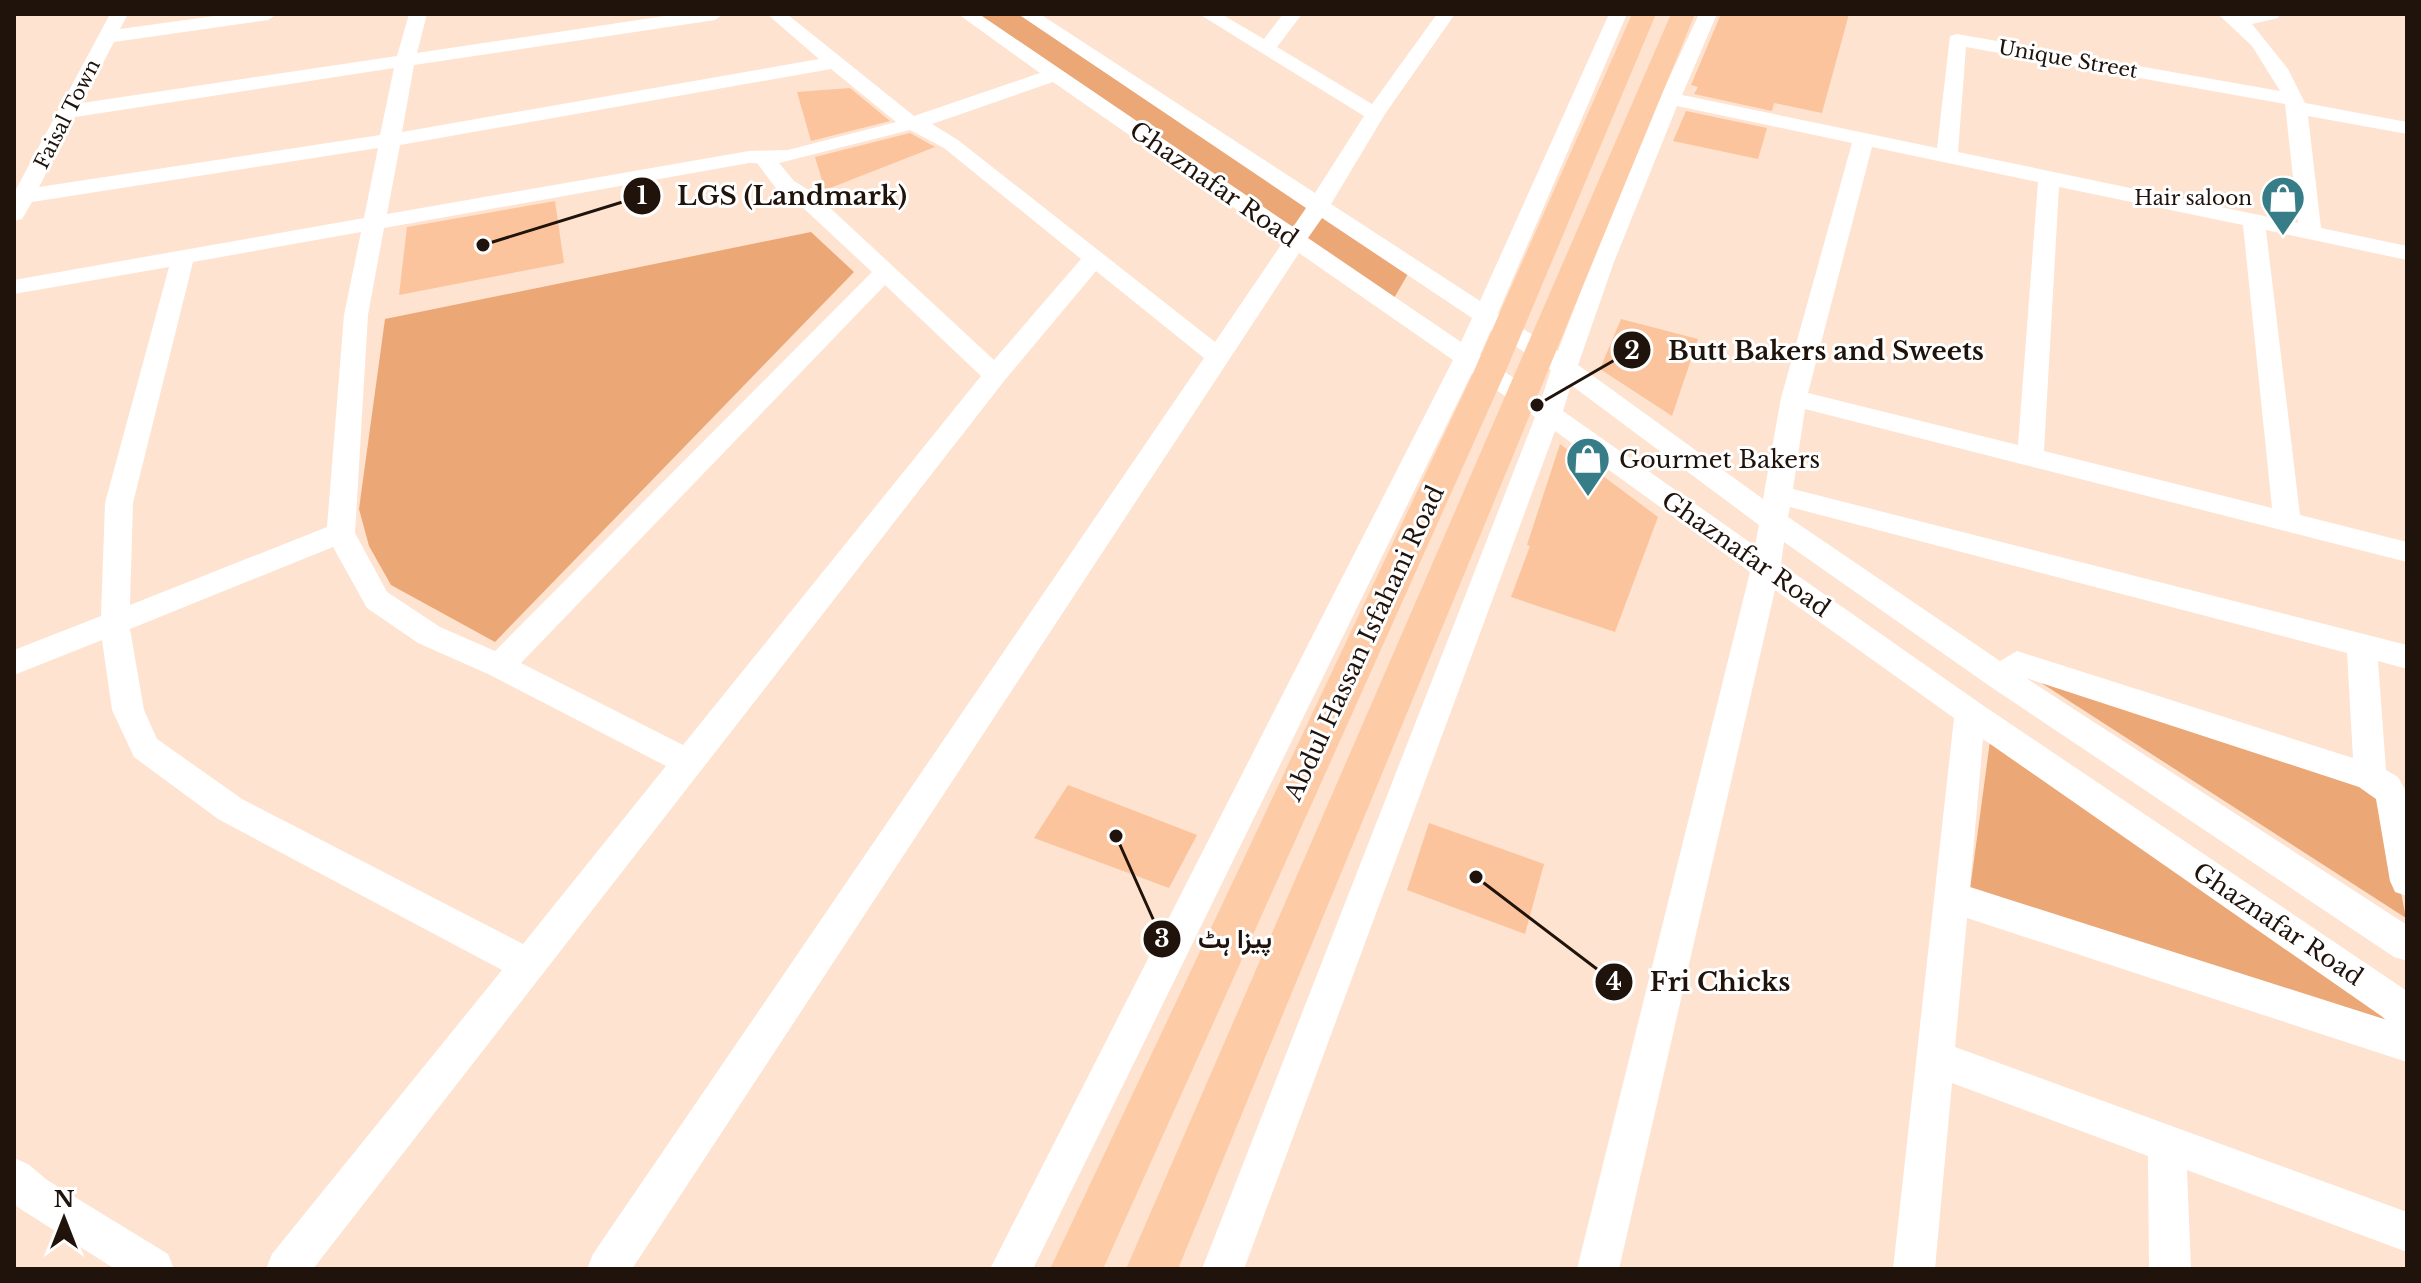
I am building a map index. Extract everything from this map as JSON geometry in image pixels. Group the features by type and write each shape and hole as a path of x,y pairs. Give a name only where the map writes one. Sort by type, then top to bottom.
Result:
{"main road":[{"name":"Abdul Hassan Isfahani Road","path":"1076,1269 1496,323 1644,14"},
{"name":"Abdul Hassan Isfahani Road","path":"1152,1269 1535,405 1658,96 1683,14"}],"street":[{"name":"Faisal Town","path":"20,205 65,112 119,14"},
{"path":"107,37 268,14"},
{"path":"418,14 405,62 356,315 341,533 377,600 429,635 499,666 690,763"},
{"path":"65,112 715,14"},
{"path":"776,14 911,124 951,144 1217,356"},
{"name":"Ghaznafar Road","path":"967,14 1478,365 1970,713 2407,1012"},
{"name":"Ghaznafar Road","path":"1027,14 1777,508 2002,678 2407,945"},
{"path":"1208,14 1375,114"},
{"path":"1266,49 1293,14"},
{"path":"608,1269 1319,205 1375,114 1446,14"},
{"path":"1496,323 1618,14"},
{"path":"1708,14 1658,96 2407,253"},
{"path":"2233,17 2271,14"},
{"path":"2233,17 2267,53 2295,103 2310,233"},
{"name":"Unique Street","path":"1947,155 1957,40 2295,103"},
{"path":"20,205 836,62"},
{"path":"14,287 182,260 749,157 788,156 911,124 1055,75"},
{"path":"2295,103 2407,128"},
{"path":"2377,122 2407,115"},
{"path":"1598,1269 1766,567 1794,398 1864,138"},
{"path":"764,158 786,186 807,199 995,375"},
{"path":"2030,456 2049,177"},
{"path":"2254,222 2287,521"},
{"path":"287,1269 995,375 1094,258"},
{"path":"182,260 119,503 115,625 128,710 145,748 230,809 528,965"},
{"path":"499,666 884,273"},
{"path":"1011,1269 1478,365"},
{"path":"1794,398 2407,552"},
{"path":"1223,1269 1535,405"},
{"path":"1777,508 2407,657"},
{"path":"14,663 341,533"},
{"path":"2362,644 2370,777"},
{"path":"2002,678 2017,663 2370,777 2386,787 2392,796 2407,881"},
{"path":"1914,1269 1970,713"},
{"path":"1951,897 2407,1044"},
{"path":"1935,1058 2407,1232"},
{"path":"2167,1142 2170,1269"},
{"path":"14,1178 33,1194 153,1269"}],"shaded area":[{"path":"967,14 1024,14 1412,267 1390,305"},
{"path":"811,232 854,272 495,642 391,585 369,546 359,509 385,319"},
{"path":"2018,668 2381,792 2406,918"},
{"path":"1990,741 2365,995 2394,1031 1969,897"}],"building":[{"path":"1721,14 1849,14 1822,113 1774,103 1772,111 1694,94 1698,87 1691,85"},
{"path":"850,88 890,121 811,141 797,92"},
{"path":"1686,111 1767,128 1758,159 1673,141"},
{"path":"910,133 935,147 825,190 815,157"},
{"path":"555,201 564,263 399,295 407,227"},
{"path":"1621,319 1698,339 1672,416 1600,369"},
{"name":"Gourmet Bakers","path":"1560,444 1658,517 1615,632 1511,597 1530,546 1527,545"},
{"path":"1068,785 1197,835 1169,888 1034,838"},
{"path":"1429,823 1544,864 1525,934 1407,890"}],"place":[{"name":"Hair saloon","path":"2283,237"},
{"name":"LGS (Landmark)","path":"483,245"},
{"name":"Butt Bakers and Sweets","path":"1537,405"},
{"name":"Gourmet Bakers","path":"1588,498"},
{"name":"پیزا ہٹ","path":"1116,836"},
{"name":"Fri Chicks","path":"1476,877"}]}
